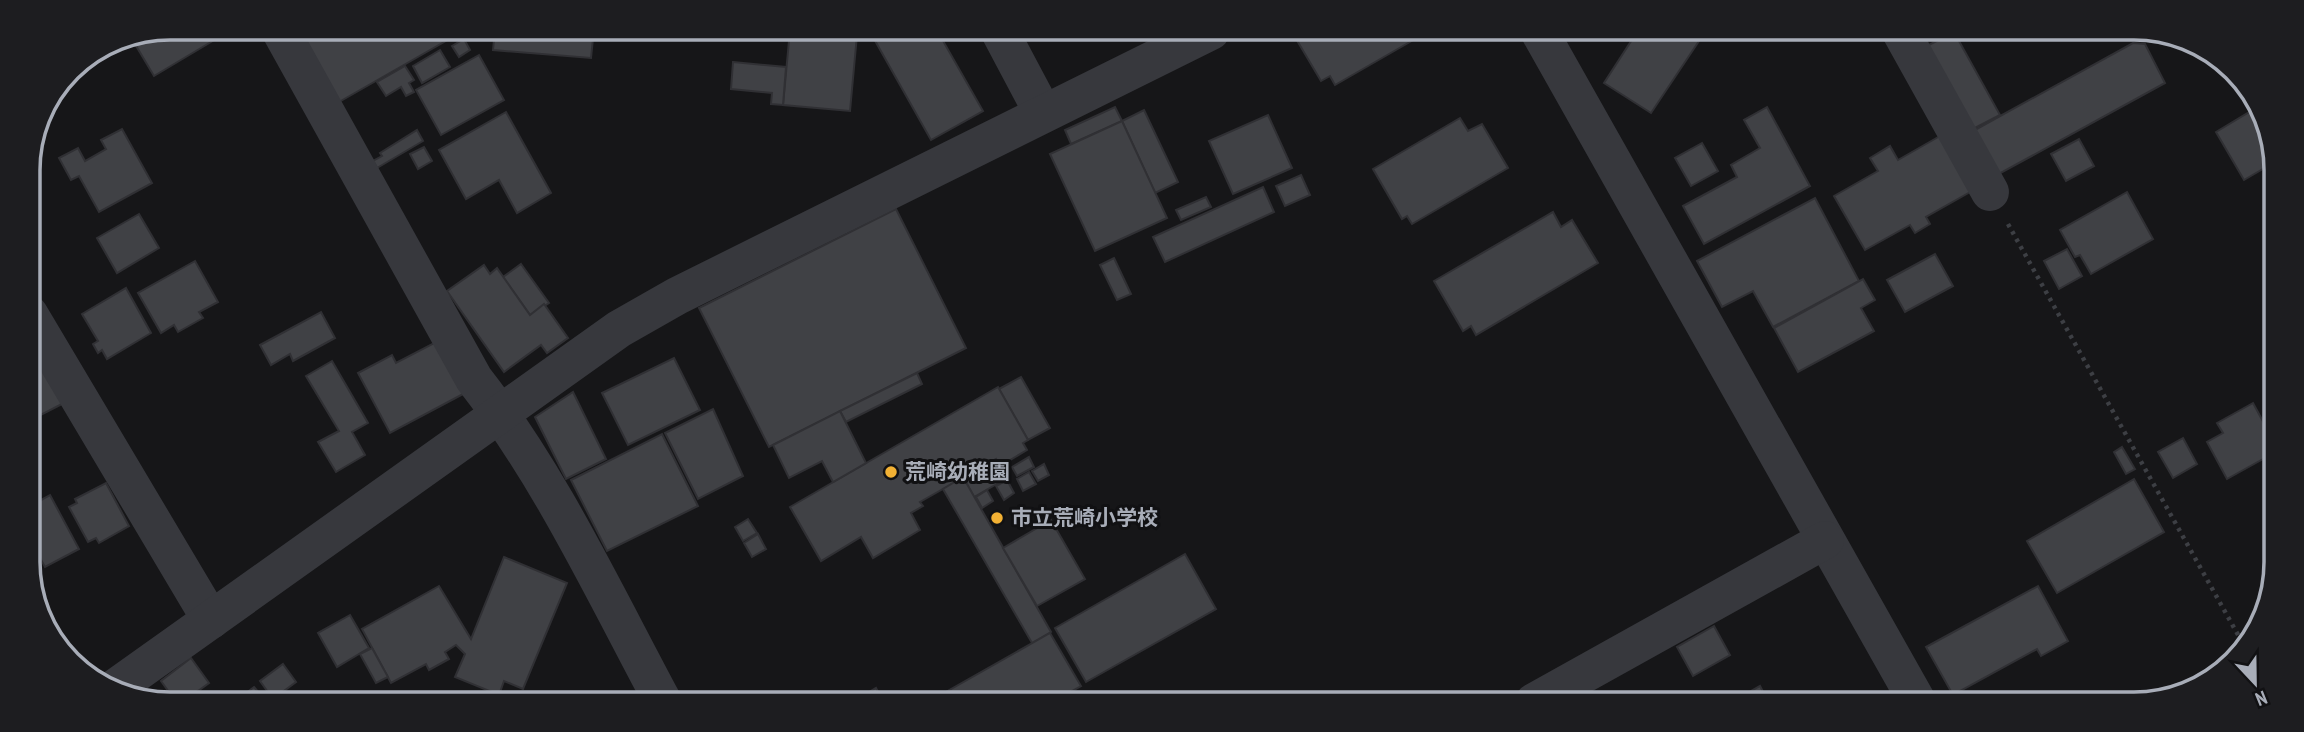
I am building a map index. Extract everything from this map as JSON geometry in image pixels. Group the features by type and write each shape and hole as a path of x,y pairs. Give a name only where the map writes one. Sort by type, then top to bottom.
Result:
{"street":[{"path":"123,683 619,329 677,296 1192,40"},
{"path":"1544,40 1911,691"},
{"path":"1906,40 1990,192"},
{"path":"286,41 474,379 500,412 582,550 658,692"},
{"path":"1005,41 1043,113"},
{"path":"41,333 211,620"},
{"path":"1553,691 1825,540"}],"path":[{"path":"1990,192 2239,637"}],"building":[{"path":"1297,40 1413,40 1335,85 1330,76 1321,81"},
{"path":"1632,40 1700,40 1651,113 1604,83"},
{"path":"1938,40 1958,40 2000,115 1969,131 1923,48"},
{"path":"162,41 213,41 154,76 136,45"},
{"path":"303,41 446,41 339,102"},
{"path":"465,41 470,50 459,57 452,46"},
{"path":"494,41 593,41 591,58 493,50"},
{"path":"789,41 856,41 850,111 783,105"},
{"path":"875,41 943,41 983,111 931,140"},
{"path":"2133,43 2145,44 2165,83 1997,175 1973,131"},
{"path":"440,50 450,67 422,83 413,66"},
{"path":"479,55 504,100 441,135 416,90"},
{"path":"733,62 786,67 783,105 771,104 772,93 731,89"},
{"path":"405,66 414,80 409,83 414,92 406,96 401,87 386,96 377,82"},
{"path":"1115,107 1122,121 1071,144 1065,130"},
{"path":"1767,107 1810,186 1704,244 1683,206 1737,177 1731,165 1760,148 1744,120"},
{"path":"1144,110 1178,182 1155,193 1122,121"},
{"path":"506,112 551,193 517,213 499,180 466,199 439,150"},
{"path":"2249,112 2257,129 2264,168 2244,180 2216,132"},
{"path":"1268,115 1292,168 1233,194 1209,141"},
{"path":"1460,118 1468,131 1482,124 1508,168 1412,224 1407,216 1402,219 1373,169"},
{"path":"1122,121 1167,218 1095,251 1050,154"},
{"path":"122,129 152,183 99,212 79,176 71,180 59,158 78,148 85,161 106,149 101,140"},
{"path":"417,130 423,141 377,168 373,161 382,156 380,153"},
{"path":"1940,136 1972,191 1926,217 1930,224 1915,233 1910,225 1865,250 1834,196 1878,171 1870,158 1890,146 1898,160"},
{"path":"2079,139 2094,166 2066,181 2051,154"},
{"path":"1702,143 1718,171 1691,186 1675,158"},
{"path":"424,147 432,161 418,169 410,154"},
{"path":"1301,175 1310,195 1285,206 1276,186"},
{"path":"1263,187 1274,212 1165,262 1153,237"},
{"path":"2127,192 2153,239 2091,274 2080,255 2075,257 2060,230"},
{"path":"1206,197 1211,207 1181,220 1176,210"},
{"path":"1815,198 1859,281 1773,327 1753,291 1722,307 1697,261"},
{"path":"896,209 966,348 769,447 699,308"},
{"path":"1553,212 1561,227 1572,220 1598,263 1476,335 1471,326 1463,331 1434,281"},
{"path":"139,214 159,248 117,273 97,238"},
{"path":"2067,249 2082,276 2059,289 2044,261"},
{"path":"1935,254 1953,286 1905,312 1887,280"},
{"path":"1114,258 1131,294 1117,300 1100,265"},
{"path":"195,261 218,302 199,312 203,318 178,332 174,325 161,333 138,293"},
{"path":"521,264 549,303 530,315 503,277"},
{"path":"484,265 490,274 497,268 530,315 544,304 568,338 547,353 541,345 504,372 447,291"},
{"path":"1863,279 1875,300 1861,308 1874,331 1798,372 1774,328"},
{"path":"126,288 151,333 107,359 102,350 98,353 93,344 98,341 82,314"},
{"path":"321,312 335,338 293,361 290,354 271,365 260,345"},
{"path":"438,341 465,393 390,433 358,373 392,355 396,363"},
{"path":"674,358 700,410 628,445 602,393"},
{"path":"332,361 368,423 352,432 365,455 336,472 318,442 339,431 306,376"},
{"path":"40,363 62,404 40,415"},
{"path":"917,373 922,384 846,422 840,411"},
{"path":"1021,377 1050,428 1028,440 999,389"},
{"path":"998,387 1028,440 1023,443 1027,450 1000,466 996,459 920,502 923,506 911,513 920,530 873,558 861,537 821,561 790,507"},
{"path":"573,392 606,459 566,479 535,417"},
{"path":"2253,403 2264,423 2264,458 2227,479 2207,442 2223,433 2217,423"},
{"path":"713,409 743,476 698,499 665,433"},
{"path":"840,411 866,463 833,482 822,461 789,478 773,445"},
{"path":"662,434 698,506 607,551 571,480"},
{"path":"2183,438 2197,464 2173,478 2158,452"},
{"path":"2122,447 2135,469 2126,474 2114,452"},
{"path":"1029,457 1034,467 1017,476 1012,467"},
{"path":"996,459 1009,477 974,497 963,477"},
{"path":"1044,464 1049,475 1038,481 1032,471"},
{"path":"1029,472 1036,484 1023,491 1017,479"},
{"path":"963,477 1051,632 1032,643 943,489"},
{"path":"2134,479 2164,532 2057,593 2027,541"},
{"path":"1007,480 1014,493 1004,500 996,486"},
{"path":"106,483 129,526 99,543 96,538 88,542 69,507 77,503 75,499"},
{"path":"987,490 993,501 982,508 976,497"},
{"path":"50,495 79,549 45,567 40,558 40,500"},
{"path":"748,519 757,533 743,541 735,527"},
{"path":"1051,520 1085,579 1037,606 1003,548"},
{"path":"758,534 766,549 752,557 744,543"},
{"path":"1185,554 1216,609 1086,682 1055,628"},
{"path":"504,557 567,583 523,689 504,681 500,692 491,692 455,677 465,654 456,645 445,652 449,659 429,670 426,664 391,683 362,629 439,586 471,639"},
{"path":"2038,586 2068,641 2041,656 2037,649 1960,691 1951,691 1926,647"},
{"path":"350,615 369,648 337,667 318,633"},
{"path":"1714,626 1730,655 1693,676 1677,647"},
{"path":"1050,633 1081,686 1071,692 947,692"},
{"path":"372,648 388,677 376,683 360,654"},
{"path":"191,658 209,683 197,692 171,692 161,681"},
{"path":"283,664 296,682 283,692 268,692 260,681"},
{"path":"1760,686 1763,691 1751,691"}],"place":[{"name":"荒崎幼稚園","path":"891,472"},
{"name":"市立荒崎小学校","path":"997,518"}]}
